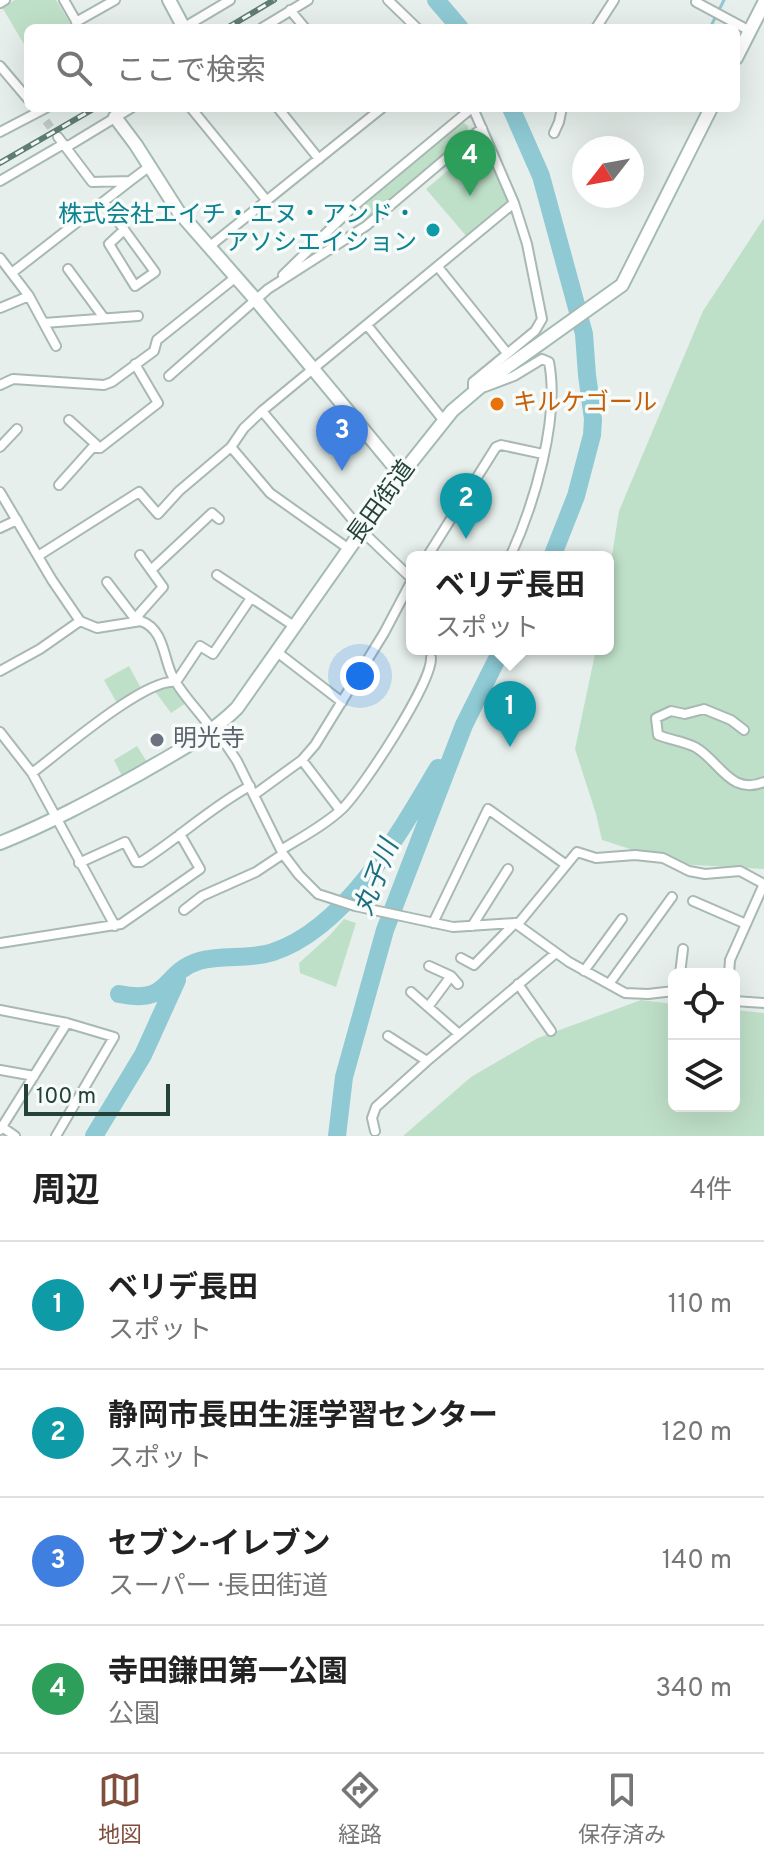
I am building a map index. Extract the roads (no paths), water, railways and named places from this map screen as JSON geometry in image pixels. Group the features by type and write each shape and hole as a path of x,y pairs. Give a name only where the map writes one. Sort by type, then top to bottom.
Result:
{"main road":[{"path":"169,0 181,24"},
{"path":"740,50 764,3"},
{"name":"長田街道","path":"0,843 57,819 214,729 237,708 401,475 444,421 473,391 613,294 629,276 709,112"},
{"path":"115,117 178,211 401,475"}],"street":[{"path":"0,3 5,0"},
{"path":"64,0 77,24"},
{"path":"79,24 115,0"},
{"path":"190,24 230,0"},
{"path":"268,24 308,0"},
{"path":"388,0 413,24"},
{"path":"599,24 614,0"},
{"path":"696,2 737,24"},
{"path":"290,10 302,24"},
{"path":"740,26 750,31"},
{"path":"0,66 24,94"},
{"path":"0,132 35,112"},
{"path":"42,112 46,121"},
{"path":"0,181 124,112"},
{"path":"194,112 267,201"},
{"path":"281,112 319,159"},
{"path":"210,246 373,112"},
{"path":"169,376 268,289 354,206 467,112"},
{"path":"474,112 514,203 527,244 542,319 535,331 473,382 473,391 514,376 542,359 549,362 551,404 543,454 532,504 512,551"},
{"path":"554,133 561,112"},
{"path":"268,289 366,226 482,128"},
{"path":"58,137 92,182 130,181"},
{"path":"13,272 150,166"},
{"path":"104,202 155,272 135,286 109,244 124,230"},
{"path":"38,556 139,492 158,514 179,491 231,447 244,428 262,411 514,203"},
{"path":"0,258 29,296 56,346"},
{"path":"438,267 507,353"},
{"path":"68,269 104,318"},
{"path":"0,385 13,379 104,385 112,382 154,351 157,340 236,277"},
{"path":"0,308 29,296"},
{"path":"44,323 138,316"},
{"path":"367,325 444,421"},
{"path":"59,485 92,448 100,448 158,403 135,364"},
{"path":"262,411 362,531 406,574"},
{"path":"69,420 100,448"},
{"path":"0,447 17,429"},
{"path":"431,551 496,447 501,445 543,454"},
{"path":"231,447 270,493 349,549"},
{"path":"0,492 80,621 97,628 137,620 147,623 159,636 176,682 214,729 250,786 282,852 314,890 336,901 433,923 461,927 516,924 584,971 625,993 668,992"},
{"path":"151,570 212,513 219,519"},
{"path":"0,528 17,520"},
{"path":"137,620 163,587 140,555"},
{"path":"217,575 294,626"},
{"path":"107,582 137,620"},
{"path":"254,795 302,760 342,702 406,590"},
{"path":"176,682 200,646 213,654 251,598"},
{"path":"0,671 40,649 80,621"},
{"path":"277,652 342,702"},
{"path":"184,910 202,896 256,872 340,810 357,791 406,716 431,668 431,658"},
{"path":"32,773 116,708 163,682 176,682"},
{"path":"744,730 731,720 704,709 685,714 671,711 656,718 658,735 696,748 708,756 724,777 737,784 757,785 764,782"},
{"path":"0,732 32,773 115,926"},
{"path":"302,760 340,810"},
{"path":"79,863 125,842 136,862 141,862 173,842 214,808 250,786"},
{"path":"433,923 488,809 565,864"},
{"path":"0,943 121,924 200,869 180,834"},
{"path":"461,958 474,965 516,924 577,852 596,858 663,858 689,871 705,874 740,871 764,884 730,960 729,968"},
{"path":"472,926 508,869"},
{"path":"609,984 672,897"},
{"path":"693,901 746,924"},
{"path":"584,971 622,919"},
{"path":"681,968 683,949"},
{"path":"375,1131 372,1118 376,1107 556,953"},
{"path":"429,966 451,976 458,984"},
{"path":"428,1007 451,976"},
{"path":"518,984 551,1031"},
{"path":"411,992 459,1034"},
{"path":"740,1001 764,1003"},
{"path":"0,1010 67,1023 114,1037 56,1136"},
{"path":"15,1136 1,1129 67,1023"},
{"path":"388,1036 427,1061"},
{"path":"0,1070 34,1076"}],"waterway":[{"name":"丸子川","path":"436,0 457,24"},
{"path":"719,10 724,0"},
{"path":"712,24 716,16"},
{"name":"丸子川","path":"513,112 541,176 584,334 593,419 592,435 576,496 554,551"},
{"name":"丸子川","path":"337,1136 344,1077 385,930 464,725 499,655"},
{"path":"119,994 149,995 158,992 187,966 199,961 264,954 300,940 348,900 369,875 438,768"},
{"path":"94,1136 143,1055 177,980"}],"tunnel":[{"path":"46,121 58,137"}],"railway":[{"path":"234,24 274,0"},
{"path":"0,163 88,112"}],"place":[{"name":"寺田鎌田第一公園","path":"470,196"},
{"name":"株式会社エイチ・エヌ・アンド・ アソシエイション","path":"433,230"},
{"name":"キルケゴール","path":"497,404"},
{"name":"セブン-イレブン","path":"342,471"},
{"name":"静岡市長田生涯学習センター","path":"466,539"},
{"name":"明光寺","path":"157,740"},
{"name":"ベリデ長田","path":"510,747"}]}
